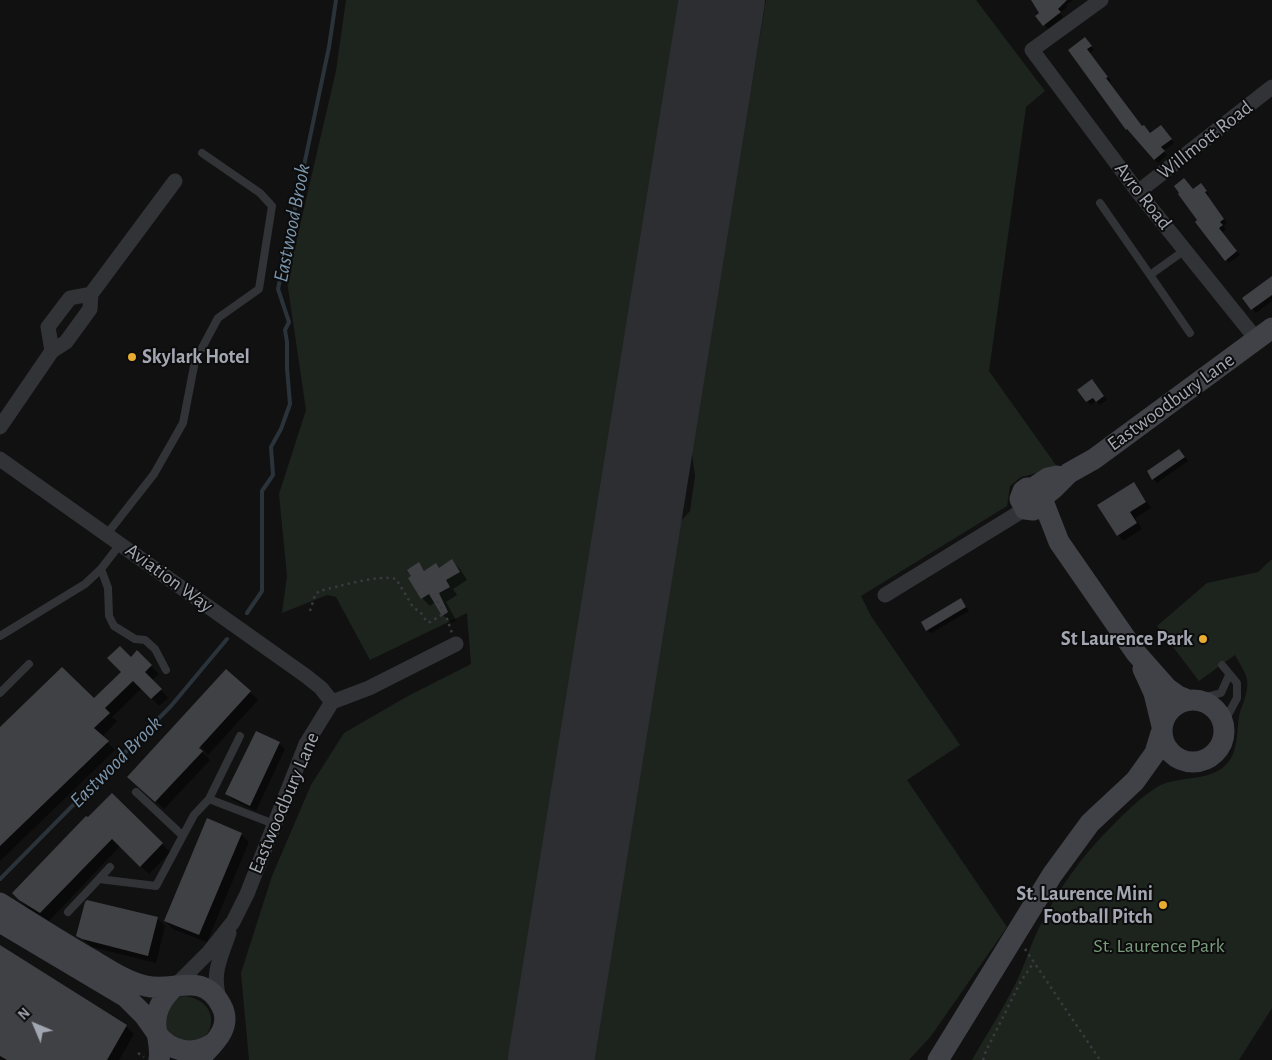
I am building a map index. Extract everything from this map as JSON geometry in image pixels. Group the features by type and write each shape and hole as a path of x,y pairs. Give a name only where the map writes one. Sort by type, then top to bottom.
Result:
{"street":[{"name":"Avro Road","path":"1101,0 1032,50 1138,192 1185,250 1264,334"},
{"name":"Willmott Road","path":"1138,192 1272,87"},
{"path":"0,427 52,351 66,342 90,309 91,294 175,181"},
{"path":"52,351 48,327 70,298 91,294"},
{"name":"Eastwoodbury Lane","path":"885,595 991,529 1032,500 1048,478 1069,473 1094,459 1264,334"},
{"name":"Aviation Way","path":"0,459 306,676 321,688 332,702"},
{"path":"1032,500 1136,653 1167,688 1178,696 1209,704 1217,711 1223,724 1222,743 1215,752 1204,760 1188,761 1157,771 1135,781"},
{"path":"332,702 369,688 456,644"},
{"path":"1136,653 1154,693 1165,745 1174,756 1188,761"},
{"path":"938,1060 1052,875 1090,823 1135,781 1155,752 1165,716 1172,706 1182,701 1193,700"},
{"name":"Eastwoodbury Lane","path":"198,1060 217,1040 225,1023 225,1014 216,986 216,976 218,964 233,922 247,894 306,744 332,702"},
{"path":"0,903 53,937 131,981 154,988 191,984 201,987 216,998 221,1005"},
{"path":"0,922 126,998 144,1015 157,1033 171,1047 191,1052 201,1050 217,1040"},
{"name":"Eastwoodbury Lane","path":"159,1060 160,1048 156,1019 160,1005 165,996 209,952 233,922"}],"lane":[{"path":"107,534 154,474 183,423 195,361 218,318 259,289 272,206 260,193 202,153"},
{"path":"1100,203 1190,333"},
{"path":"1150,275 1185,250"},
{"path":"0,636 85,584 101,569 121,543"},
{"path":"101,569 108,588 109,616 114,626 135,639 145,640 155,649 166,670"},
{"path":"0,693 29,664"},
{"path":"1222,665 1237,683 1237,698 1223,724"},
{"path":"1193,700 1222,693 1229,675"},
{"path":"99,879 156,886 182,834 194,815 209,799 240,736"},
{"path":"136,792 182,834"},
{"path":"209,799 274,824"},
{"path":"68,912 110,867"}],"path":[{"path":"310,611 319,592 358,582 390,578 396,579 412,607 421,613 427,622 445,613"},
{"path":"437,601 445,613 456,644"},
{"path":"1019,930 1023,947 1100,1060"},
{"path":"983,1060 1021,981 1034,962"}],"green space":[{"path":"346,0 691,0 617,461 607,478 605,527 573,740 532,987 539,989 528,1060 249,1060 241,973 272,876 311,785 344,733 408,696 471,664 467,613 370,660 336,597 327,595 282,613 287,576 279,494 306,410 287,281 336,71"},
{"path":"766,0 976,0 1045,91 1026,107 989,371 1058,468 1021,477 1010,486 1007,506 861,596 871,616 960,745 907,780 1007,927 931,1036 909,1060 588,1060 597,1001 603,1001 630,833 623,831 678,524 690,511 695,476 691,446"},
{"name":"St. Laurence Park","path":"1272,559 1272,1008 1239,1060 972,1060 1015,985 1046,914 1063,886 1092,847 1129,809 1157,787 1166,783 1215,773 1223,768 1233,755 1239,716 1247,689 1245,673 1235,655 1199,681 1157,626 1207,583 1258,572"},
{"path":"177,997 195,998 202,1003 210,1014 210,1029 206,1037 199,1044 167,1040 161,1016"}],"building":[{"path":"1031,0 1067,0 1058,9 1061,12 1043,26 1035,16 1039,13"},
{"path":"1085,37 1092,46 1087,49 1142,126 1144,125 1150,133 1161,125 1172,139 1161,147 1165,151 1154,160 1126,130 1068,50"},
{"path":"1184,178 1193,189 1201,183 1224,219 1220,222 1223,225 1219,228 1237,251 1225,261 1195,222 1197,220 1174,186"},
{"path":"1272,276 1272,295 1251,310 1242,298"},
{"path":"1092,379 1104,396 1096,402 1093,398 1086,402 1077,390"},
{"path":"1179,449 1185,457 1152,480 1147,471"},
{"path":"1134,482 1146,502 1130,512 1137,523 1117,536 1097,505"},
{"path":"452,559 460,572 446,580 450,587 439,593 448,612 442,616 429,594 421,599 408,578 411,576 407,570 419,562 424,571 436,563 439,568"},
{"path":"961,598 966,607 926,631 921,622"},
{"path":"120,646 131,657 137,650 152,665 145,672 162,689 151,699 133,681 105,708 110,713 94,728 109,741 0,846 0,727 62,667 94,698 121,672 107,658"},
{"path":"226,669 251,691 199,748 203,751 155,802 127,777"},
{"path":"256,731 280,742 250,806 225,794"},
{"path":"112,793 163,843 140,867 112,839 40,913 19,900 12,893 86,816 88,817"},
{"path":"207,818 242,833 199,935 164,921"},
{"path":"87,900 158,917 148,956 76,936"},
{"path":"0,945 127,1025 107,1060 7,1060 0,1056"}],"waterway":[{"name":"Eastwood Brook","path":"247,613 262,591 262,491 273,475 271,447 281,429 290,404 285,330 289,322 278,289 329,47 336,0"},
{"name":"Eastwood Brook","path":"0,879 171,706 227,639"}],"runway":[{"path":"551,1060 722,0"}],"place":[{"name":"Skylark Hotel","path":"132,357"},
{"name":"St Laurence Park","path":"1203,639"},
{"name":"St. Laurence Mini Football Pitch","path":"1163,905"}]}
